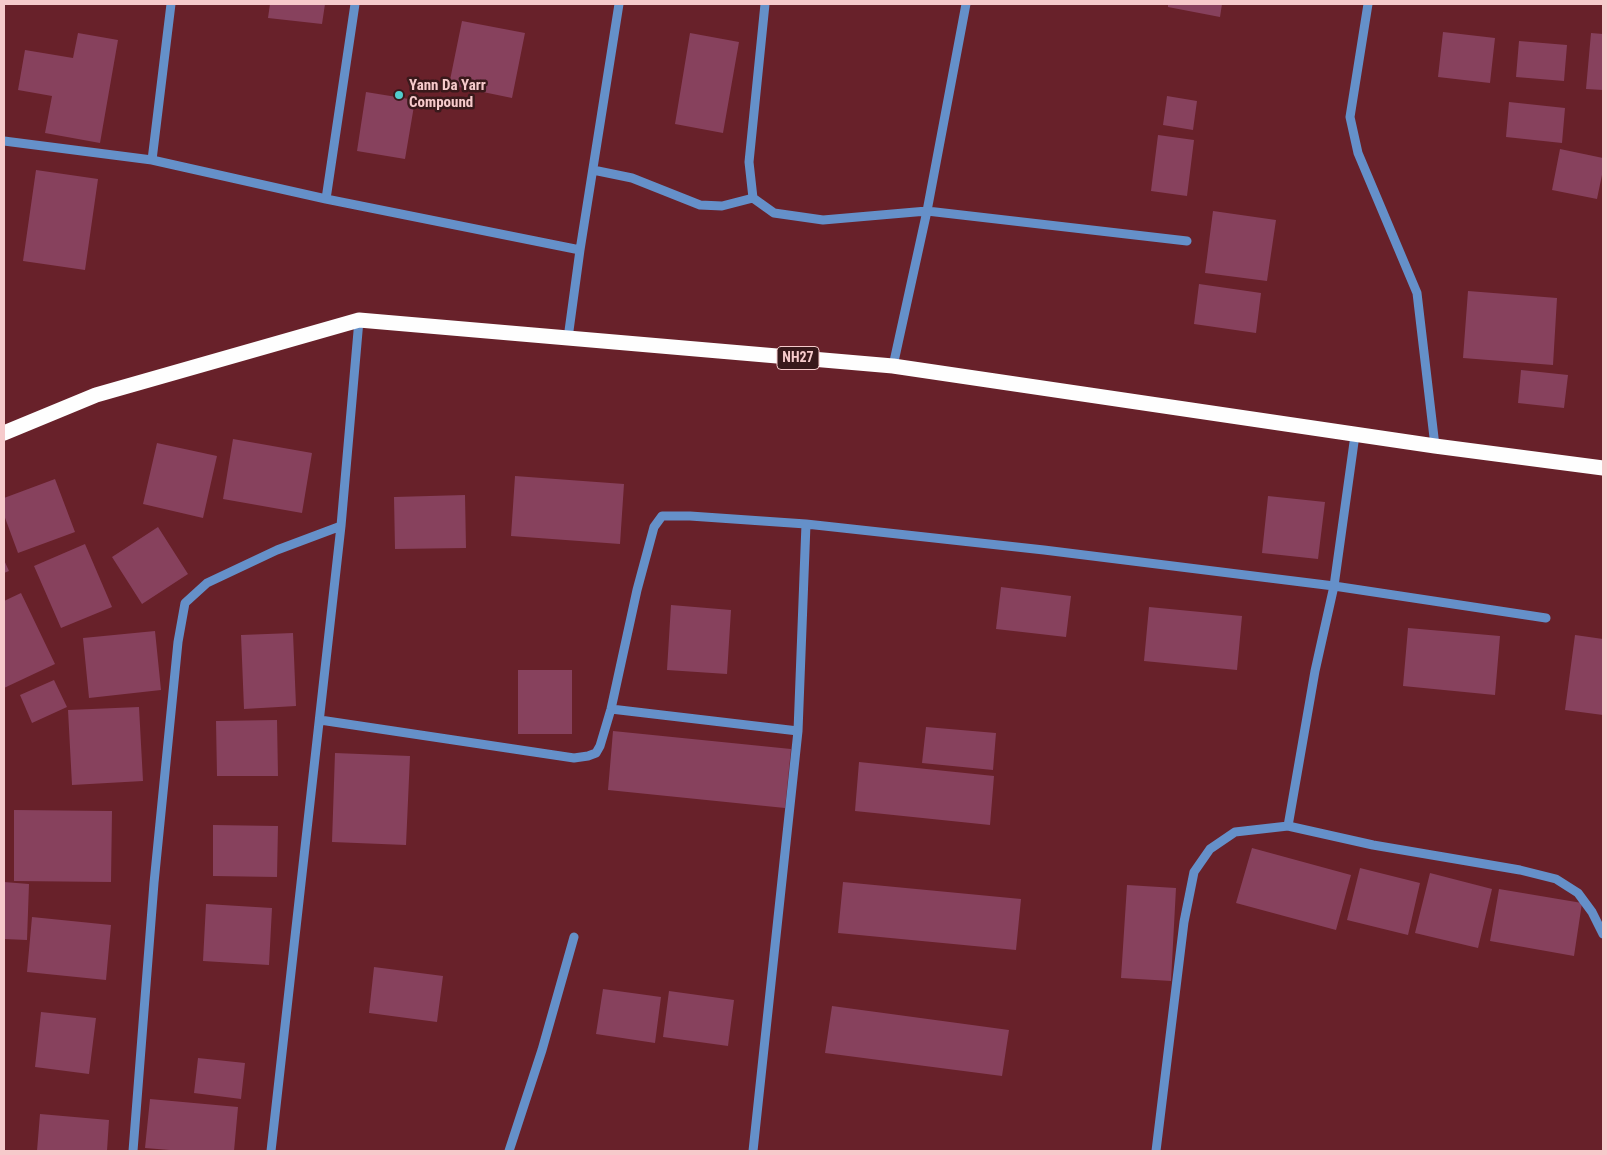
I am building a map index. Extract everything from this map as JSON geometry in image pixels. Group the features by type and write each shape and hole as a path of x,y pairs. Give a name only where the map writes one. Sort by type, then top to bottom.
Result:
{"highway":[{"name":"NH27","path":"4,433 96,395 359,320 893,366 1355,435 1603,468"}],"street":[{"path":"152,160 171,4"},
{"path":"326,199 355,4"},
{"path":"568,338 619,4"},
{"path":"752,198 749,162 765,4"},
{"path":"893,366 927,211 966,4"},
{"path":"1368,4 1350,117 1358,153 1417,293 1436,446"},
{"path":"4,141 152,160 326,199 580,250"},
{"path":"593,170 632,178 700,205 722,206 752,198 774,212 823,220 927,211 1187,241"},
{"path":"271,1151 341,526 359,320"},
{"path":"1288,826 1315,671 1334,586 1355,435"},
{"path":"320,720 574,758 596,753 600,746 611,709 637,590 654,527 662,516 690,516 806,524 1044,550 1334,586 1546,618"},
{"path":"753,1151 798,730 806,524"},
{"path":"133,1151 154,883 178,642 185,604 207,583 276,550 341,526"},
{"path":"611,709 798,730"},
{"path":"1156,1151 1184,922 1194,872 1210,849 1235,832 1288,826 1373,845 1520,870 1556,879 1578,893 1592,912 1603,934"},
{"path":"509,1151 542,1050 574,937"}],"building":[{"path":"270,4 325,4 322,24 268,18"},
{"path":"1168,4 1222,4 1220,17 1168,7"},
{"path":"462,21 525,33 512,98 449,85"},
{"path":"1443,32 1495,38 1490,83 1438,77"},
{"path":"78,33 118,40 100,143 45,133 52,96 18,90 25,50 73,58"},
{"path":"690,33 739,42 723,133 675,124"},
{"path":"1591,33 1603,34 1603,90 1586,89"},
{"path":"1519,41 1567,45 1564,81 1516,77"},
{"path":"366,92 415,100 405,159 357,151"},
{"path":"1167,96 1197,101 1193,130 1163,125"},
{"path":"1509,102 1565,108 1562,143 1506,137"},
{"path":"1158,135 1194,140 1187,196 1151,191"},
{"path":"1560,149 1603,158 1603,170 1597,199 1552,190"},
{"path":"36,170 98,179 85,270 23,261"},
{"path":"1213,211 1276,220 1267,281 1205,273"},
{"path":"1199,284 1261,293 1256,333 1194,324"},
{"path":"1468,291 1557,298 1553,365 1463,358"},
{"path":"1521,370 1568,375 1564,408 1518,403"},
{"path":"233,439 312,453 302,513 223,499"},
{"path":"157,443 217,456 203,518 143,504"},
{"path":"515,476 624,484 620,544 511,536"},
{"path":"55,479 75,532 18,553 4,515 4,498"},
{"path":"465,495 466,548 395,549 394,497"},
{"path":"1268,496 1325,502 1318,559 1262,553"},
{"path":"158,527 188,574 142,604 112,557"},
{"path":"85,544 112,607 61,628 34,566"},
{"path":"4,560 9,571 4,573"},
{"path":"1001,587 1071,596 1066,637 996,629"},
{"path":"21,593 55,664 4,688 4,601"},
{"path":"671,605 731,610 727,674 667,670"},
{"path":"1149,607 1242,616 1237,670 1144,661"},
{"path":"1408,628 1500,636 1495,695 1403,686"},
{"path":"155,631 161,690 89,698 83,638"},
{"path":"293,633 296,706 244,709 241,635"},
{"path":"1575,635 1603,639 1603,715 1565,710"},
{"path":"518,670 572,670 572,734 518,734"},
{"path":"54,680 67,707 32,723 20,695"},
{"path":"139,707 143,781 72,785 68,710"},
{"path":"277,720 278,776 217,776 216,721"},
{"path":"926,727 996,733 993,770 922,763"},
{"path":"613,731 791,749 785,808 608,790"},
{"path":"335,753 410,756 406,845 332,842"},
{"path":"859,762 994,776 990,825 855,811"},
{"path":"14,810 112,811 111,882 14,881"},
{"path":"213,825 278,826 277,877 213,876"},
{"path":"1252,848 1351,875 1336,930 1236,903"},
{"path":"1360,868 1420,883 1408,935 1347,920"},
{"path":"1430,873 1492,889 1478,948 1415,933"},
{"path":"4,882 29,884 27,940 4,939"},
{"path":"843,882 1021,899 1016,950 838,933"},
{"path":"1127,885 1176,888 1171,981 1121,978"},
{"path":"1499,889 1582,903 1574,956 1490,941"},
{"path":"206,904 272,908 269,965 203,961"},
{"path":"32,917 111,925 106,980 27,972"},
{"path":"374,967 443,976 437,1022 369,1013"},
{"path":"603,989 661,997 655,1043 596,1034"},
{"path":"669,991 734,1000 728,1046 663,1037"},
{"path":"832,1006 1009,1030 1002,1076 825,1053"},
{"path":"41,1012 96,1018 89,1074 35,1067"},
{"path":"198,1058 245,1063 241,1099 194,1093"},
{"path":"150,1099 238,1107 234,1151 182,1151 145,1148"},
{"path":"40,1114 109,1120 107,1151 37,1151"}],"place":[{"name":"Yann Da Yarr Compound","path":"399,95"}]}
